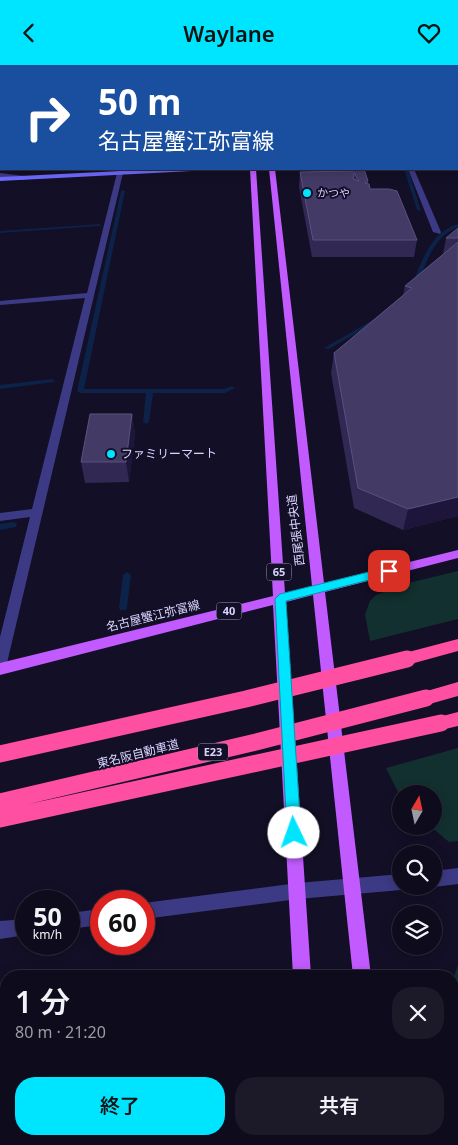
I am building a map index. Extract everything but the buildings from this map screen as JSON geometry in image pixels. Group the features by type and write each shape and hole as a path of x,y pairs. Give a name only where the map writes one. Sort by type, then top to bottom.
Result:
{"highway":[{"path":"0,754 246,699 458,645"},
{"name":"東名阪自動車道","path":"0,802 143,769 458,689"},
{"path":"0,819 450,721"}],"main road":[{"name":"西尾張中央道","path":"253,170 302,970"},
{"name":"西尾張中央道","path":"272,170 361,970"},
{"name":"名古屋蟹江弥富線","path":"0,669 458,554"}],"street":[{"path":"0,179 163,170"},
{"path":"411,170 437,232"},
{"path":"0,663 120,173"},
{"path":"0,175 24,178"},
{"path":"0,303 90,295"},
{"path":"0,517 37,513"},
{"path":"442,878 458,876"},
{"path":"155,910 298,891 392,883"},
{"path":"0,930 15,928"}],"green space":[{"path":"458,571 458,619 370,641 365,614 370,601 376,595 404,584"},
{"path":"458,748 458,841 449,842 441,835 442,785 394,785 386,768"}],"waterway":[{"path":"406,170 419,210"},
{"path":"123,191 80,391 150,391"},
{"path":"0,232 98,225"},
{"path":"415,285 430,249 442,234 449,228 458,225"},
{"path":"327,348 373,322"},
{"path":"0,387 52,381"},
{"path":"150,391 225,391 232,388"},
{"path":"146,422 150,391"},
{"path":"0,527 13,525"},
{"path":"123,608 127,575"}],"place":[{"name":"かつや","path":"307,193"},
{"name":"ファミリーマート","path":"111,454"}],"route":[{"path":"294,833 280,599 389,571"}]}
